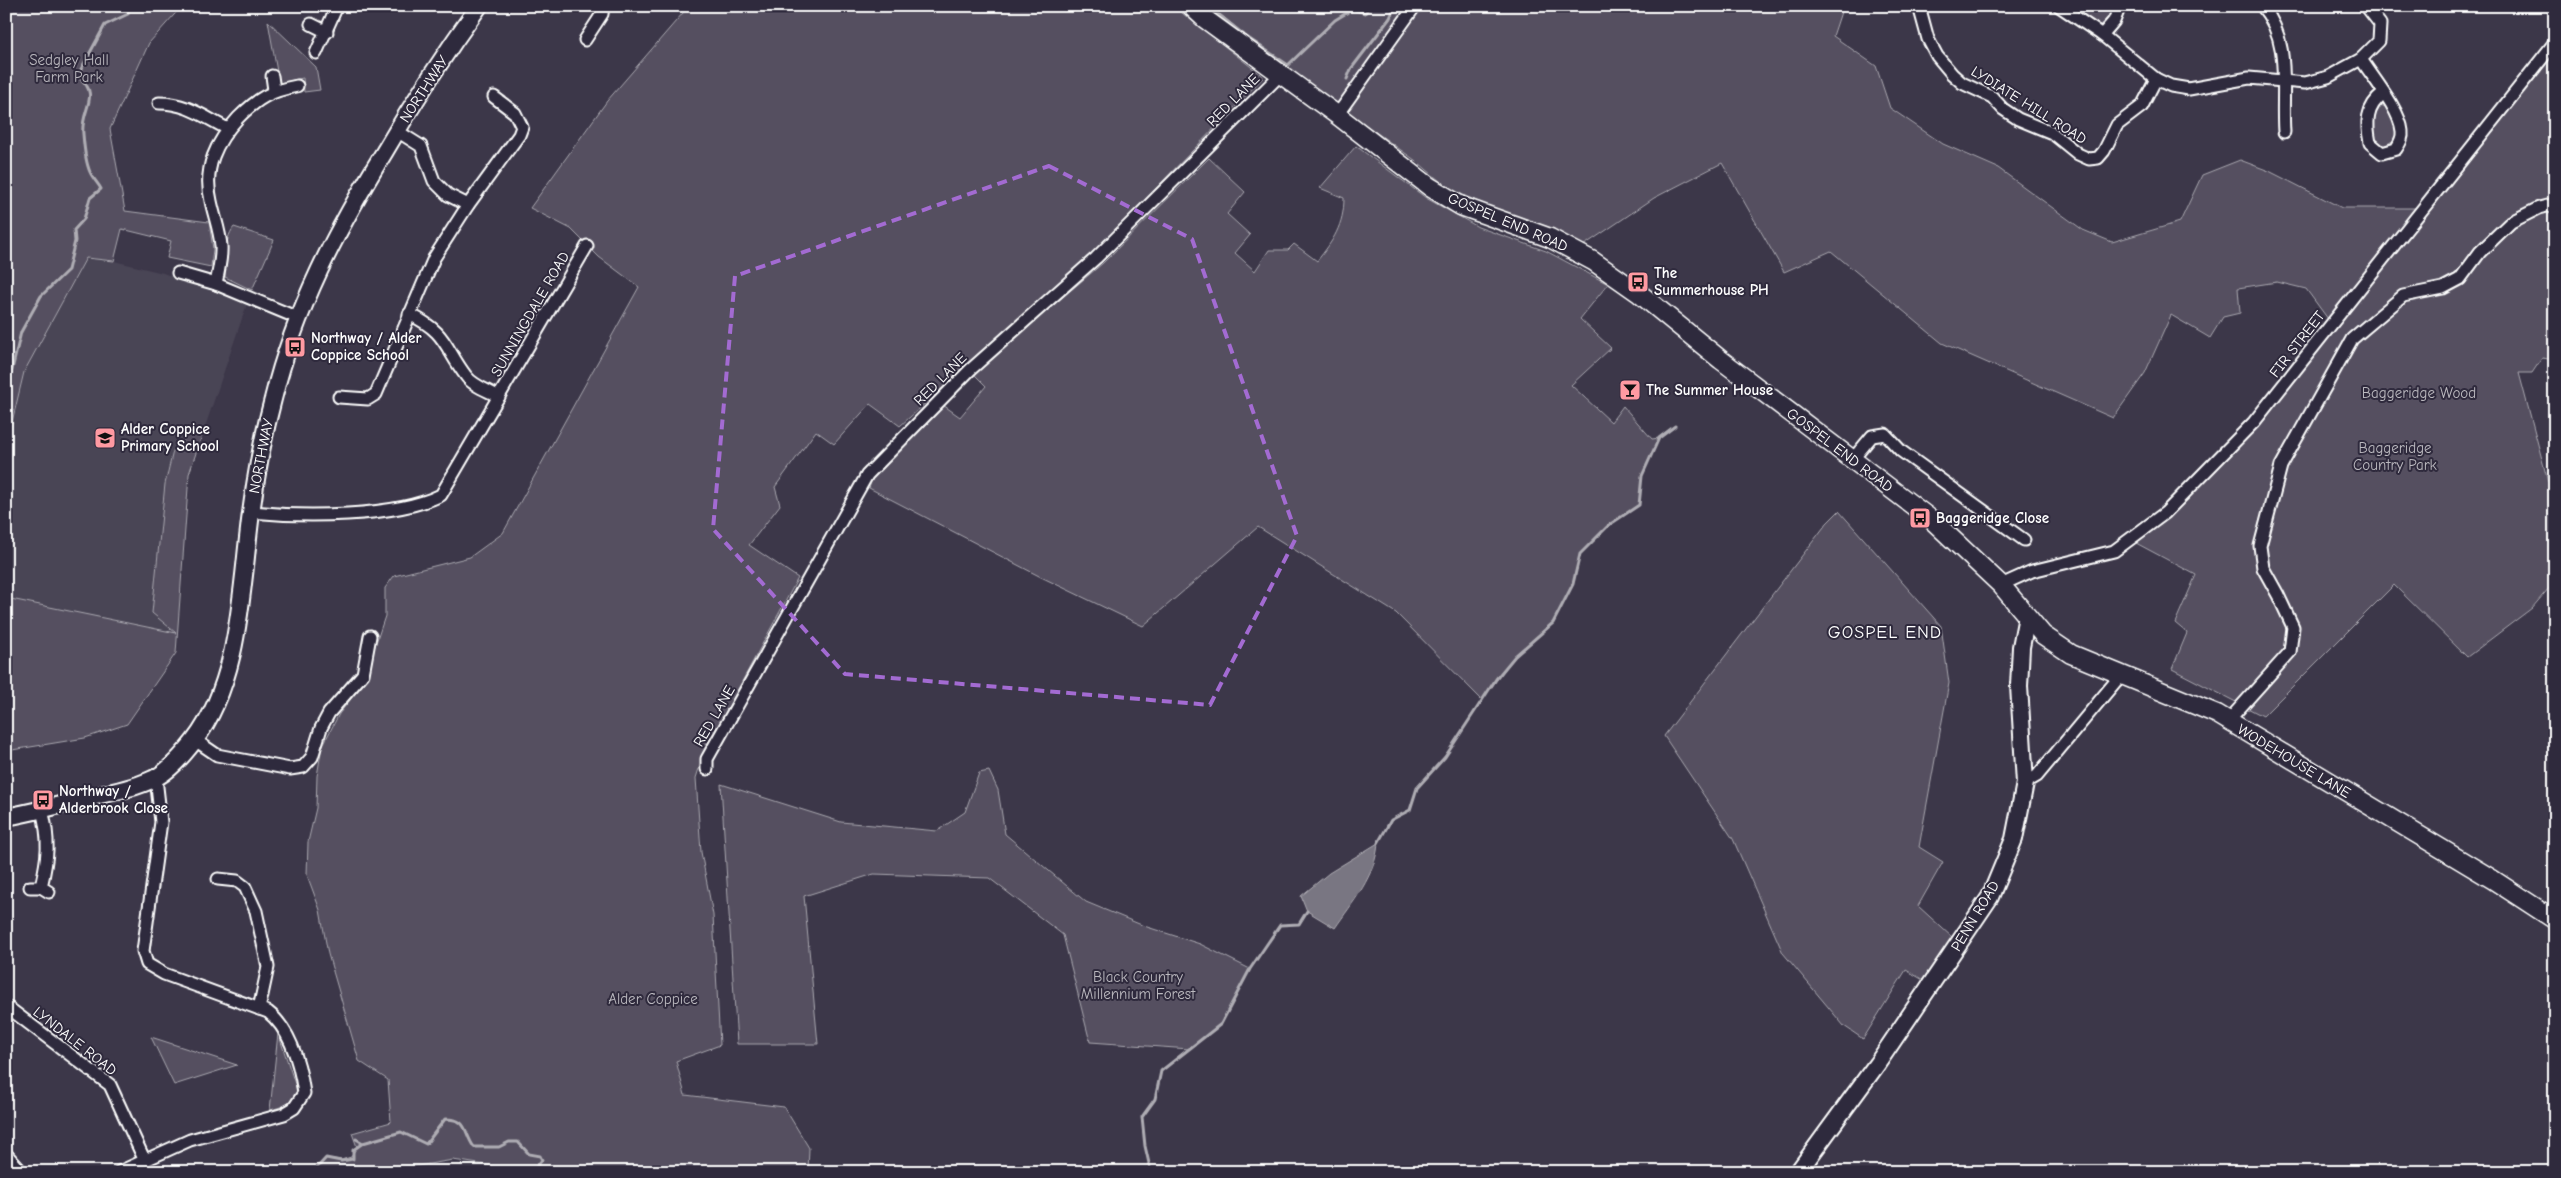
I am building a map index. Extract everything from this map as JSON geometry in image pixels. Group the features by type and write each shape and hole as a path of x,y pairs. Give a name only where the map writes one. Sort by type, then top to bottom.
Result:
{"main road":[{"name":"GOSPEL END ROAD","path":"1192,6 1205,19 1337,115 1430,187 1461,206 1550,238 1593,261 1640,294 1721,360 1932,520 2001,585 2027,616"},
{"name":"WODEHOUSE LANE","path":"2027,616 2043,635 2071,654 2228,721 2492,879 2555,920"}],"street":[{"path":"316,53 338,6"},
{"name":"NORTHWAY","path":"6,817 42,810 135,786 156,778 179,759 195,740 221,691 228,668 244,580 251,512 272,399 298,318 332,242 397,131 478,6"},
{"path":"585,40 602,14 603,6"},
{"path":"1337,115 1415,6"},
{"name":"LYDIATE HILL ROAD","path":"1919,6 1928,39 1937,56 1952,74 1962,83 1992,97 2003,109 2018,119 2052,134 2078,154 2089,159 2098,158 2104,151 2117,125 2142,106 2156,79"},
{"path":"2059,6 2102,35 2156,79 2171,86 2189,89 2249,78 2284,83 2305,83 2328,77 2361,59 2379,41 2380,24 2366,6"},
{"path":"2102,35 2114,21 2120,6"},
{"path":"2262,6 2277,28 2279,35 2284,83 2282,106 2284,132"},
{"path":"311,24 327,32"},
{"name":"FIR STREET","path":"2001,585 2032,571 2114,551 2164,512 2254,422 2555,42"},
{"path":"2361,59 2400,121 2401,141 2396,149 2382,153 2370,143 2368,132 2369,111 2374,102 2383,94"},
{"name":"RED LANE","path":"707,769 707,760 867,475 970,370 1096,258 1280,75"},
{"path":"272,76 274,90"},
{"path":"216,284 221,247 210,199 208,175 214,150 228,129 253,103 274,90 297,86"},
{"path":"339,397 368,399 376,394 434,258 522,127 516,113 494,97"},
{"path":"159,103 175,103 191,108 228,129"},
{"path":"397,131 421,146 434,181 448,195 468,205"},
{"path":"2228,721 2290,652 2293,627 2278,594 2263,568 2260,546 2280,466 2352,339 2403,296 2443,288 2460,279 2480,252 2512,222 2539,208 2555,204"},
{"name":"SUNNINGDALE ROAD","path":"251,512 308,516 386,510 434,499 441,495 451,482 587,246"},
{"path":"178,273 216,284 298,318"},
{"name":"SUNNINGDALE ROAD","path":"409,314 433,328 444,339 471,382 499,397"},
{"path":"1852,460 1872,436 1885,434 1901,452 2024,540"},
{"name":"PENN ROAD","path":"1798,1172 1888,1049 1990,897 2014,839 2025,783 2020,686 2021,647 2027,616"},
{"path":"195,740 218,755 290,769 303,767 312,757 321,728 329,713 363,674 370,636"},
{"path":"2025,783 2037,776 2122,675"},
{"path":"119,1172 190,1140 284,1114 301,1101 304,1093 303,1083 285,1030 276,1019 259,1009 164,974 147,964 143,951 161,822 156,778"},
{"path":"40,889 49,854 48,829 42,810"},
{"path":"218,879 237,881 245,887 256,912 268,967 259,1009"},
{"name":"LYNDALE ROAD","path":"6,1006 110,1085 144,1160"},
{"path":"6,1154 22,1172"}],"highlighted area":[{"path":"1049,166 1192,239 1297,536 1210,705 845,674 713,529 735,276"}],"shaded area":[{"name":"Alder Coppice Primary School","path":"86,258 114,261 163,273 247,304 189,474 177,634 6,598 6,447 24,372"},
{"path":"1378,843 1373,866 1368,877 1335,928 1307,911 1301,896 1329,873"}],"green space":[{"name":"Sedgley Hall Farm Park","path":"6,6 182,6 149,43 110,129 125,211 209,222 213,249 211,267 167,258 171,241 122,229 114,261 86,258 24,372 6,447"},
{"name":"Alder Coppice","path":"689,6 1173,6 1264,77 1090,256 900,426 870,404 834,444 816,431 775,487 780,505 749,545 798,578 705,750 696,778 701,852 713,915 720,1045 676,1061 685,1095 784,1107 809,1148 808,1172 508,1172 505,1168 453,1160 382,1172 312,1172 326,1158 341,1160 351,1157 357,1147 352,1133 391,1122 388,1080 359,1061 328,954 320,910 307,875 308,842 316,808 317,776 322,747 339,714 362,685 385,616 385,588 394,576 470,557 503,533 639,287 599,257 571,229 530,208 607,101"},
{"path":"1210,6 1843,6 1833,36 1876,66 1890,108 1943,144 1998,168 2083,230 2112,242 2180,222 2202,175 2240,160 2269,171 2342,208 2415,208 2335,317 2328,319 2306,289 2277,282 2238,288 2240,313 2223,317 2210,338 2171,315 2145,373 2113,418 1942,343 1831,251 1784,272 1722,163 1654,198 1580,248 1448,188 1419,163 1285,67"},
{"path":"2069,6 2113,6 2108,18 2100,25 2093,23"},
{"path":"268,21 316,67 320,90 304,92 303,78 279,83"},
{"name":"Baggeridge Country Park","path":"2555,34 2555,360 2542,358 2532,373 2519,373 2548,482 2555,485 2555,581 2532,608 2467,657 2394,585 2263,716 2172,669 2187,633 2175,623 2196,575 2136,543 2259,426"},
{"path":"2378,104 2388,108 2396,128 2394,140 2384,146 2378,144 2372,134 2375,106"},
{"path":"1356,146 1426,198 1478,227 1546,251 1608,284 1580,319 1611,348 1571,385 1611,422 1623,406 1652,439 1659,438 1642,476 1639,505 1609,525 1580,554 1573,584 1553,623 1515,656 1482,700 1396,613 1258,527 1143,626 1041,577 869,488 873,477 943,405 960,417 986,386 973,373 1103,263 1209,158 1245,192 1227,214 1250,235 1235,253 1255,271 1269,250 1288,250 1294,244 1317,261 1328,247 1340,225 1344,198 1320,188"},
{"path":"234,227 274,240 252,290 225,277 225,257 228,238"},
{"path":"204,429 189,474 176,653 127,724 85,738 6,751 6,598 176,633 152,613 165,484 173,451 192,430"},
{"path":"1839,511 1941,626 1949,683 1919,847 1943,862 1918,906 1953,938 1925,981 1906,970 1863,1039 1844,1026 1783,953 1733,839 1664,736 1827,523"},
{"name":"Black Country Millennium Forest","path":"989,771 998,790 1005,834 1086,902 1144,926 1200,944 1250,969 1221,1024 1190,1049 1090,1042 1063,935 989,878 874,874 804,896 818,1044 737,1044 721,784 841,822 937,831 965,812 979,773"},
{"path":"278,1033 298,1093 286,1105 270,1110"},
{"path":"151,1037 237,1065 174,1085"}],"waterway":[{"path":"6,381 11,374 21,332 41,296 68,270 75,241 74,230 84,219 90,198 101,189 88,168 86,158 83,125 90,97 86,84 79,77 79,73 105,25 128,14 129,6"},
{"path":"1208,6 1245,36 1288,65 1335,20 1353,9 1365,13 1370,6"},
{"path":"1347,79 1351,69 1390,18 1394,8"},
{"path":"1378,843 1391,820 1410,810 1417,788 1445,757 1496,679 1515,656 1553,623 1573,584 1580,554 1609,525 1639,505 1642,476 1659,438 1675,426"},
{"path":"1151,1172 1145,1146 1142,1117 1155,1099 1161,1071 1221,1024 1250,969 1280,925 1299,924 1307,911"},
{"path":"313,1172 326,1158 341,1161 353,1159 353,1150 363,1143 401,1132 426,1144 445,1119 458,1121 462,1124 474,1147 499,1147 509,1142 518,1142 529,1154 540,1156 542,1160 532,1172"},
{"path":"356,1139 363,1143"},
{"path":"553,1172 555,1169 566,1172"}],"place":[{"name":"The Summerhouse PH","path":"1638,282"},
{"name":"Northway / Alder Coppice School","path":"295,347"},
{"name":"The Summer House","path":"1630,390"},
{"name":"Alder Coppice Primary School","path":"105,438"},
{"name":"Baggeridge Close","path":"1920,518"},
{"name":"Northway / Alderbrook Close","path":"43,800"}],"district":[{"name":"GOSPEL END","path":"1885,632"}],"park label":[{"name":"Baggeridge Wood","path":"2419,393"}]}
